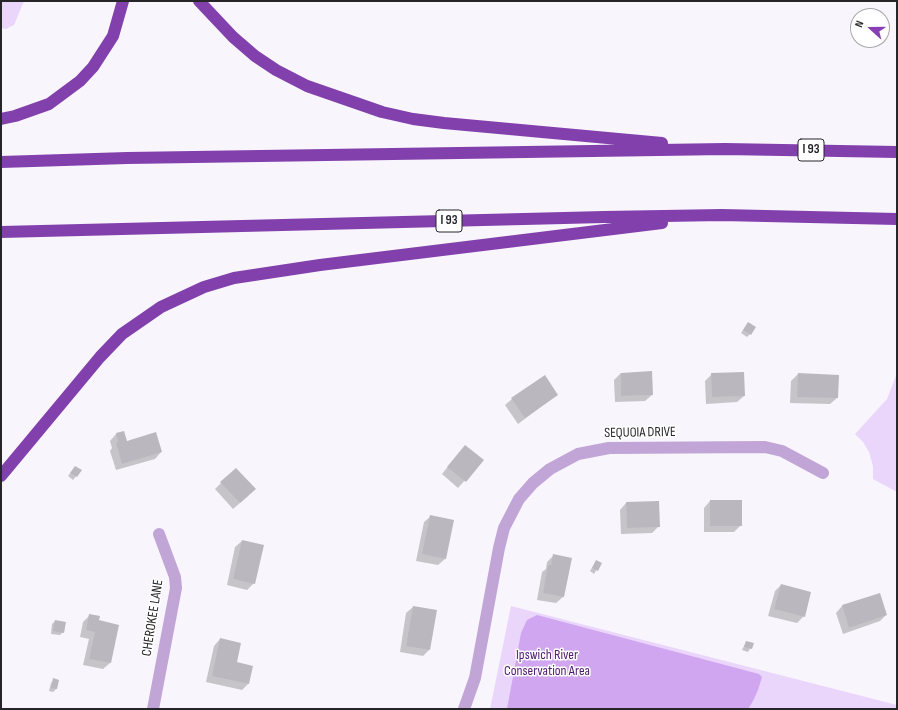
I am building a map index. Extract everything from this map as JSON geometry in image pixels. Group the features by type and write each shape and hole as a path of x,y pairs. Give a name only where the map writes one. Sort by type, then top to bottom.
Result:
{"highway":[{"path":"1,119 15,116 49,104 80,81 93,67 113,36 123,1"},
{"path":"200,1 233,38 255,56 276,70 307,86 382,112 444,124 725,149"},
{"name":"I 93","path":"1,162 135,158 725,149 897,152"},
{"path":"1,476 89,370 134,324 161,307 204,287 234,278 320,265 722,215"},
{"name":"I 93","path":"1,232 722,215 897,219"}],"street":[{"name":"SEQUOIA DRIVE","path":"464,709 475,678 504,528 519,499 533,483 550,469 578,454 609,448 765,447 782,452 823,473"},
{"name":"CHEROKEE LANE","path":"153,709 176,588 175,577 159,534"}],"green space":[{"path":"1,1 24,1 14,25 6,29 1,28"},
{"path":"897,373 897,492 873,479 873,466 869,452 863,442 855,434 887,399"},
{"name":"Ipswich River Conservation Area","path":"511,606 897,705 897,709 490,709"}],"shaded area":[{"name":"Ipswich River Conservation Area","path":"537,615 759,674 762,677 758,690 748,709 507,709 521,633 527,620"}],"building":[{"path":"748,322 756,327 751,335 743,330"},
{"path":"652,371 653,395 621,396 621,373"},
{"path":"744,372 745,396 712,397 711,373"},
{"path":"798,373 839,375 838,398 797,397"},
{"path":"545,375 558,395 525,418 511,398"},
{"path":"124,431 127,441 156,432 162,452 122,464 116,443 118,442 116,433"},
{"path":"465,445 484,460 466,482 447,467"},
{"path":"75,466 82,470 77,477 70,473"},
{"path":"236,468 256,489 240,503 220,482"},
{"path":"710,500 742,500 742,526 710,526"},
{"path":"659,501 660,527 627,528 626,502"},
{"path":"430,515 454,520 446,559 422,554"},
{"path":"242,540 264,545 255,584 233,579"},
{"path":"553,554 572,558 564,597 543,593 548,565 551,565"},
{"path":"596,560 602,563 598,571 592,568"},
{"path":"781,584 811,592 805,617 774,609"},
{"path":"880,593 887,615 849,628 842,605"},
{"path":"413,606 437,610 430,650 406,646"},
{"path":"89,614 100,616 99,620 119,625 111,663 89,659 95,632 86,630"},
{"path":"55,620 66,622 64,633 53,631"},
{"path":"220,638 241,643 237,662 253,666 249,684 212,676"},
{"path":"746,641 754,643 752,649 744,647"},
{"path":"53,678 59,680 57,689 51,688"}]}
